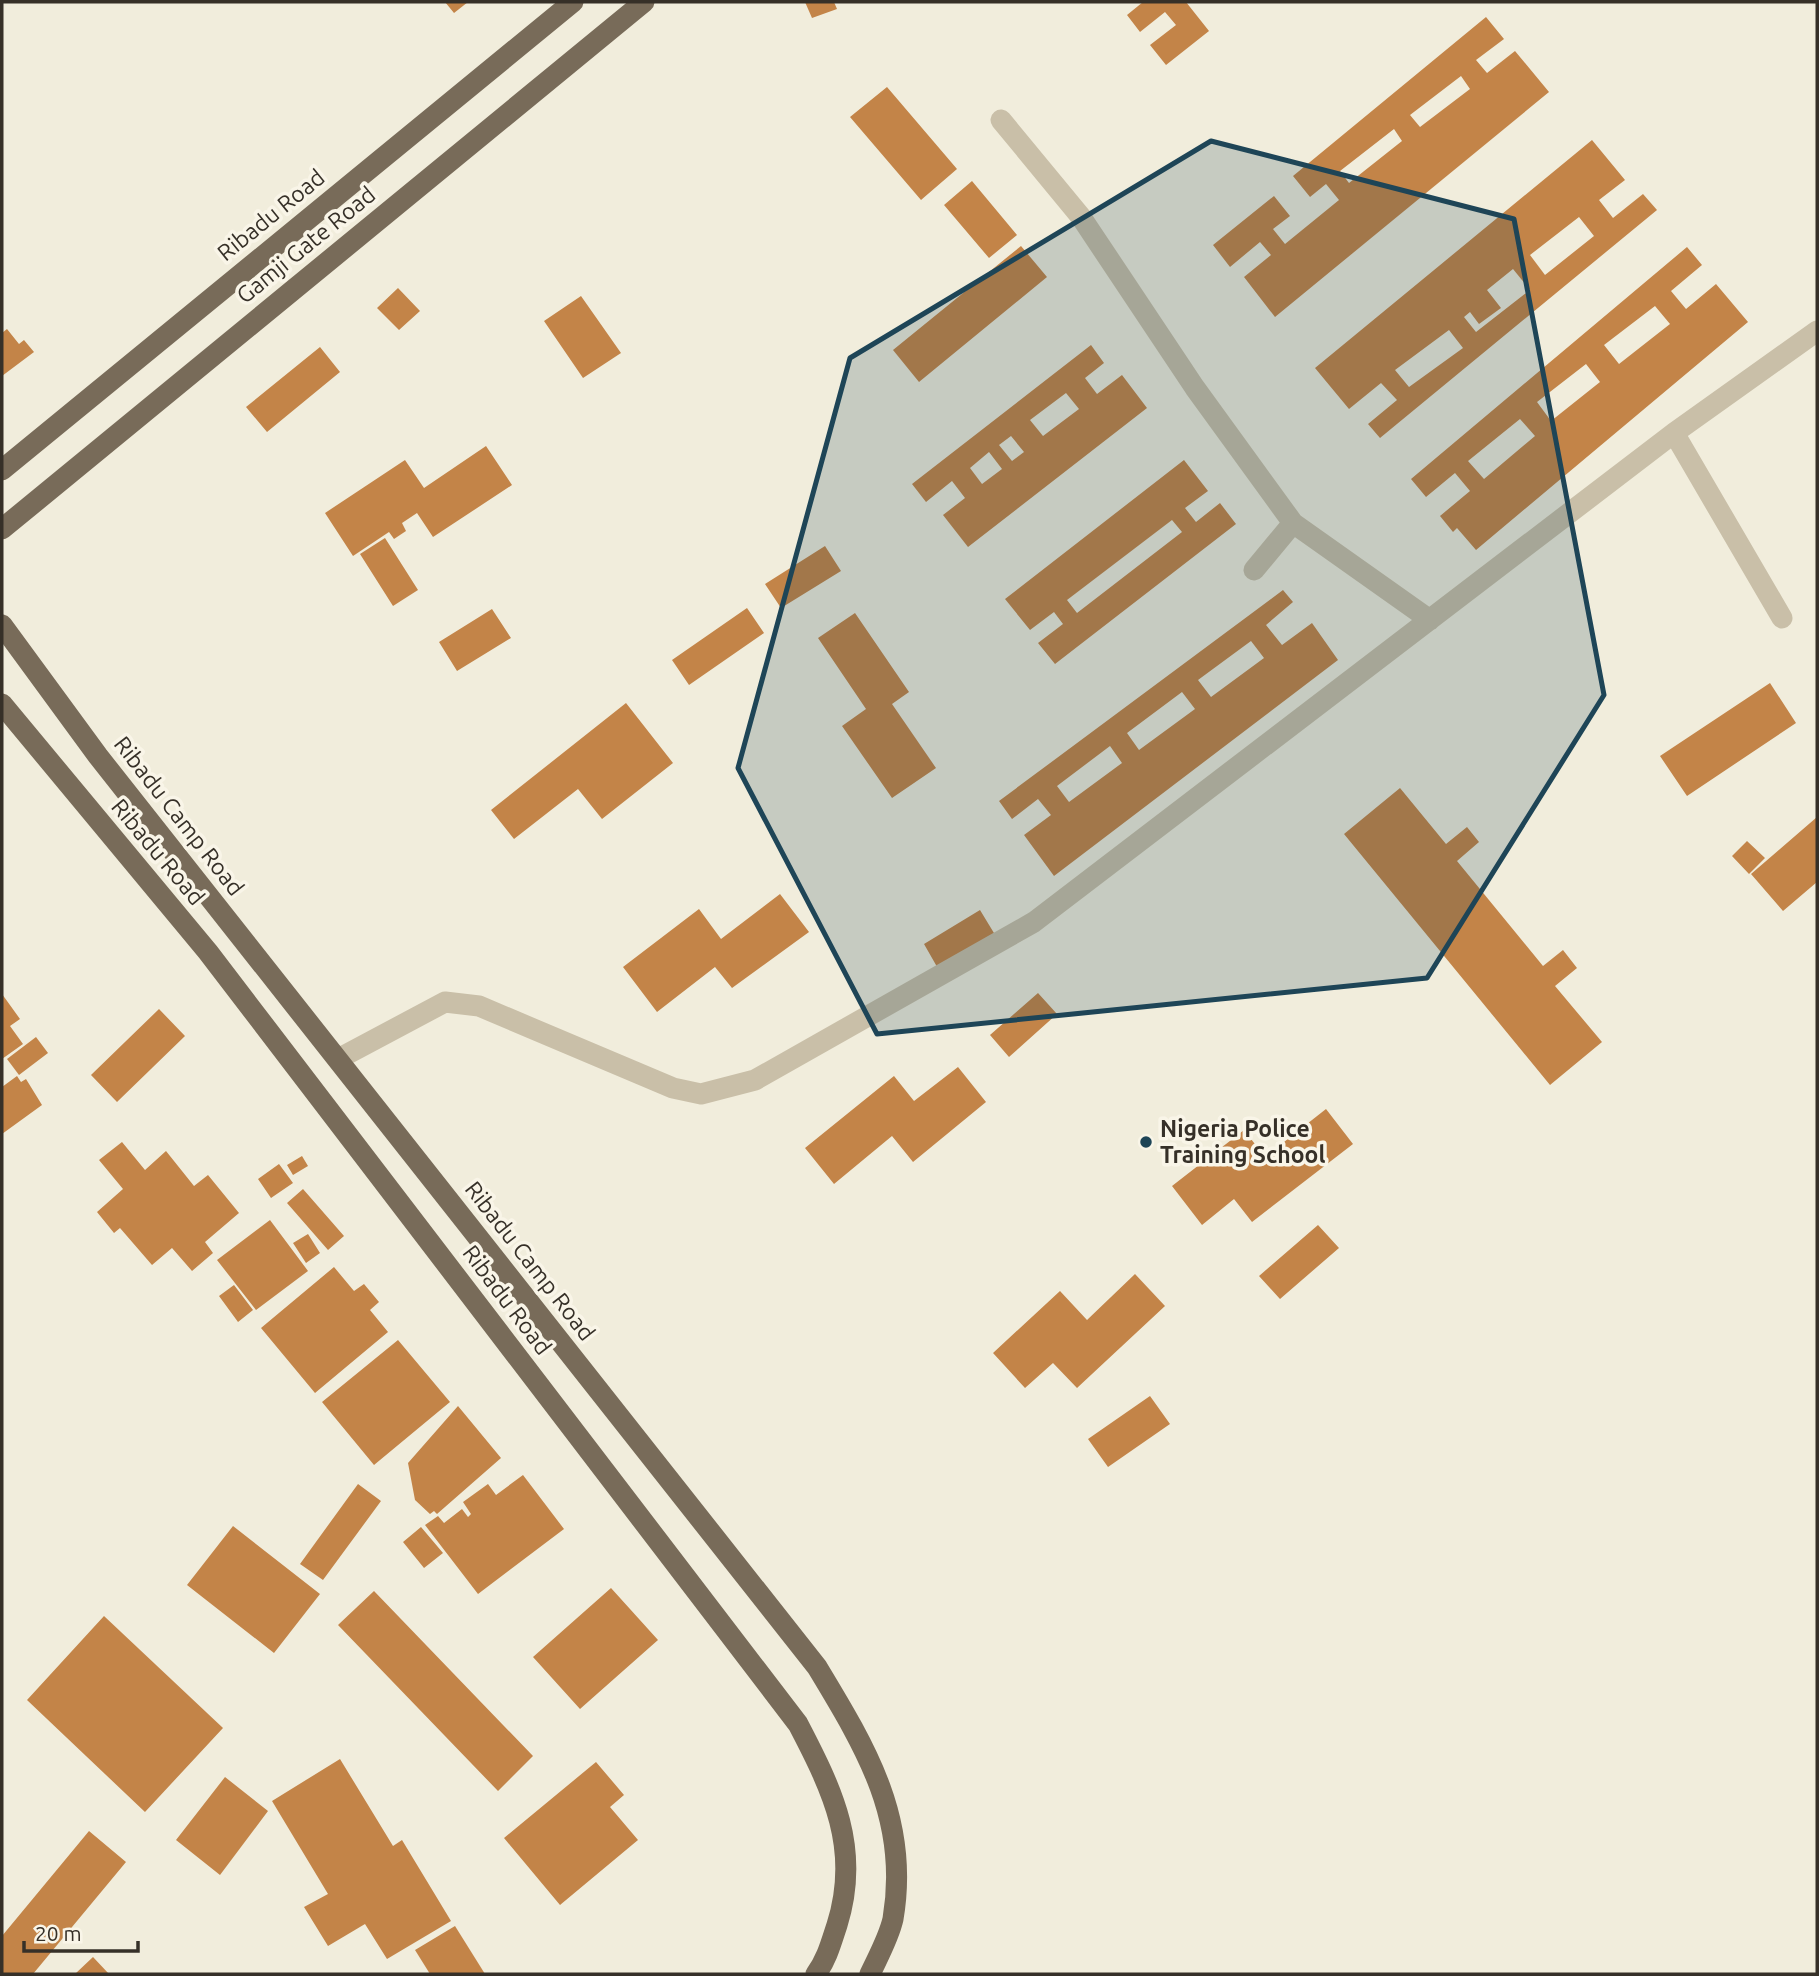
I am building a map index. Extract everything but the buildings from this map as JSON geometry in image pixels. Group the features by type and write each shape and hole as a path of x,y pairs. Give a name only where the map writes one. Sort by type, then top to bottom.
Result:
{"main road":[{"name":"Ribadu Road","path":"2,470 573,2"},
{"name":"Gamji Gate Road","path":"2,529 644,2"},
{"name":"Ribadu Camp Road","path":"2,625 97,757 817,1667 851,1724 881,1784 897,1856 892,1921 870,1974"},
{"name":"Ribadu Road","path":"2,705 208,952 798,1724 827,1779 846,1841 845,1898 825,1962 816,1974"}],"street":[{"path":"1001,120 1081,217 1195,388 1293,523 1430,620"},
{"path":"338,1059 444,1002 479,1006 673,1088 701,1094 755,1080 1034,922 1674,433 1817,331"},
{"path":"1674,433 1782,618"},
{"path":"1254,570 1293,523"}],"highlighted area":[{"path":"1211,141 1514,219 1604,695 1427,978 877,1034 738,768 850,358"}],"place":[{"name":"Nigeria Police Training School","path":"1146,1142"}]}
